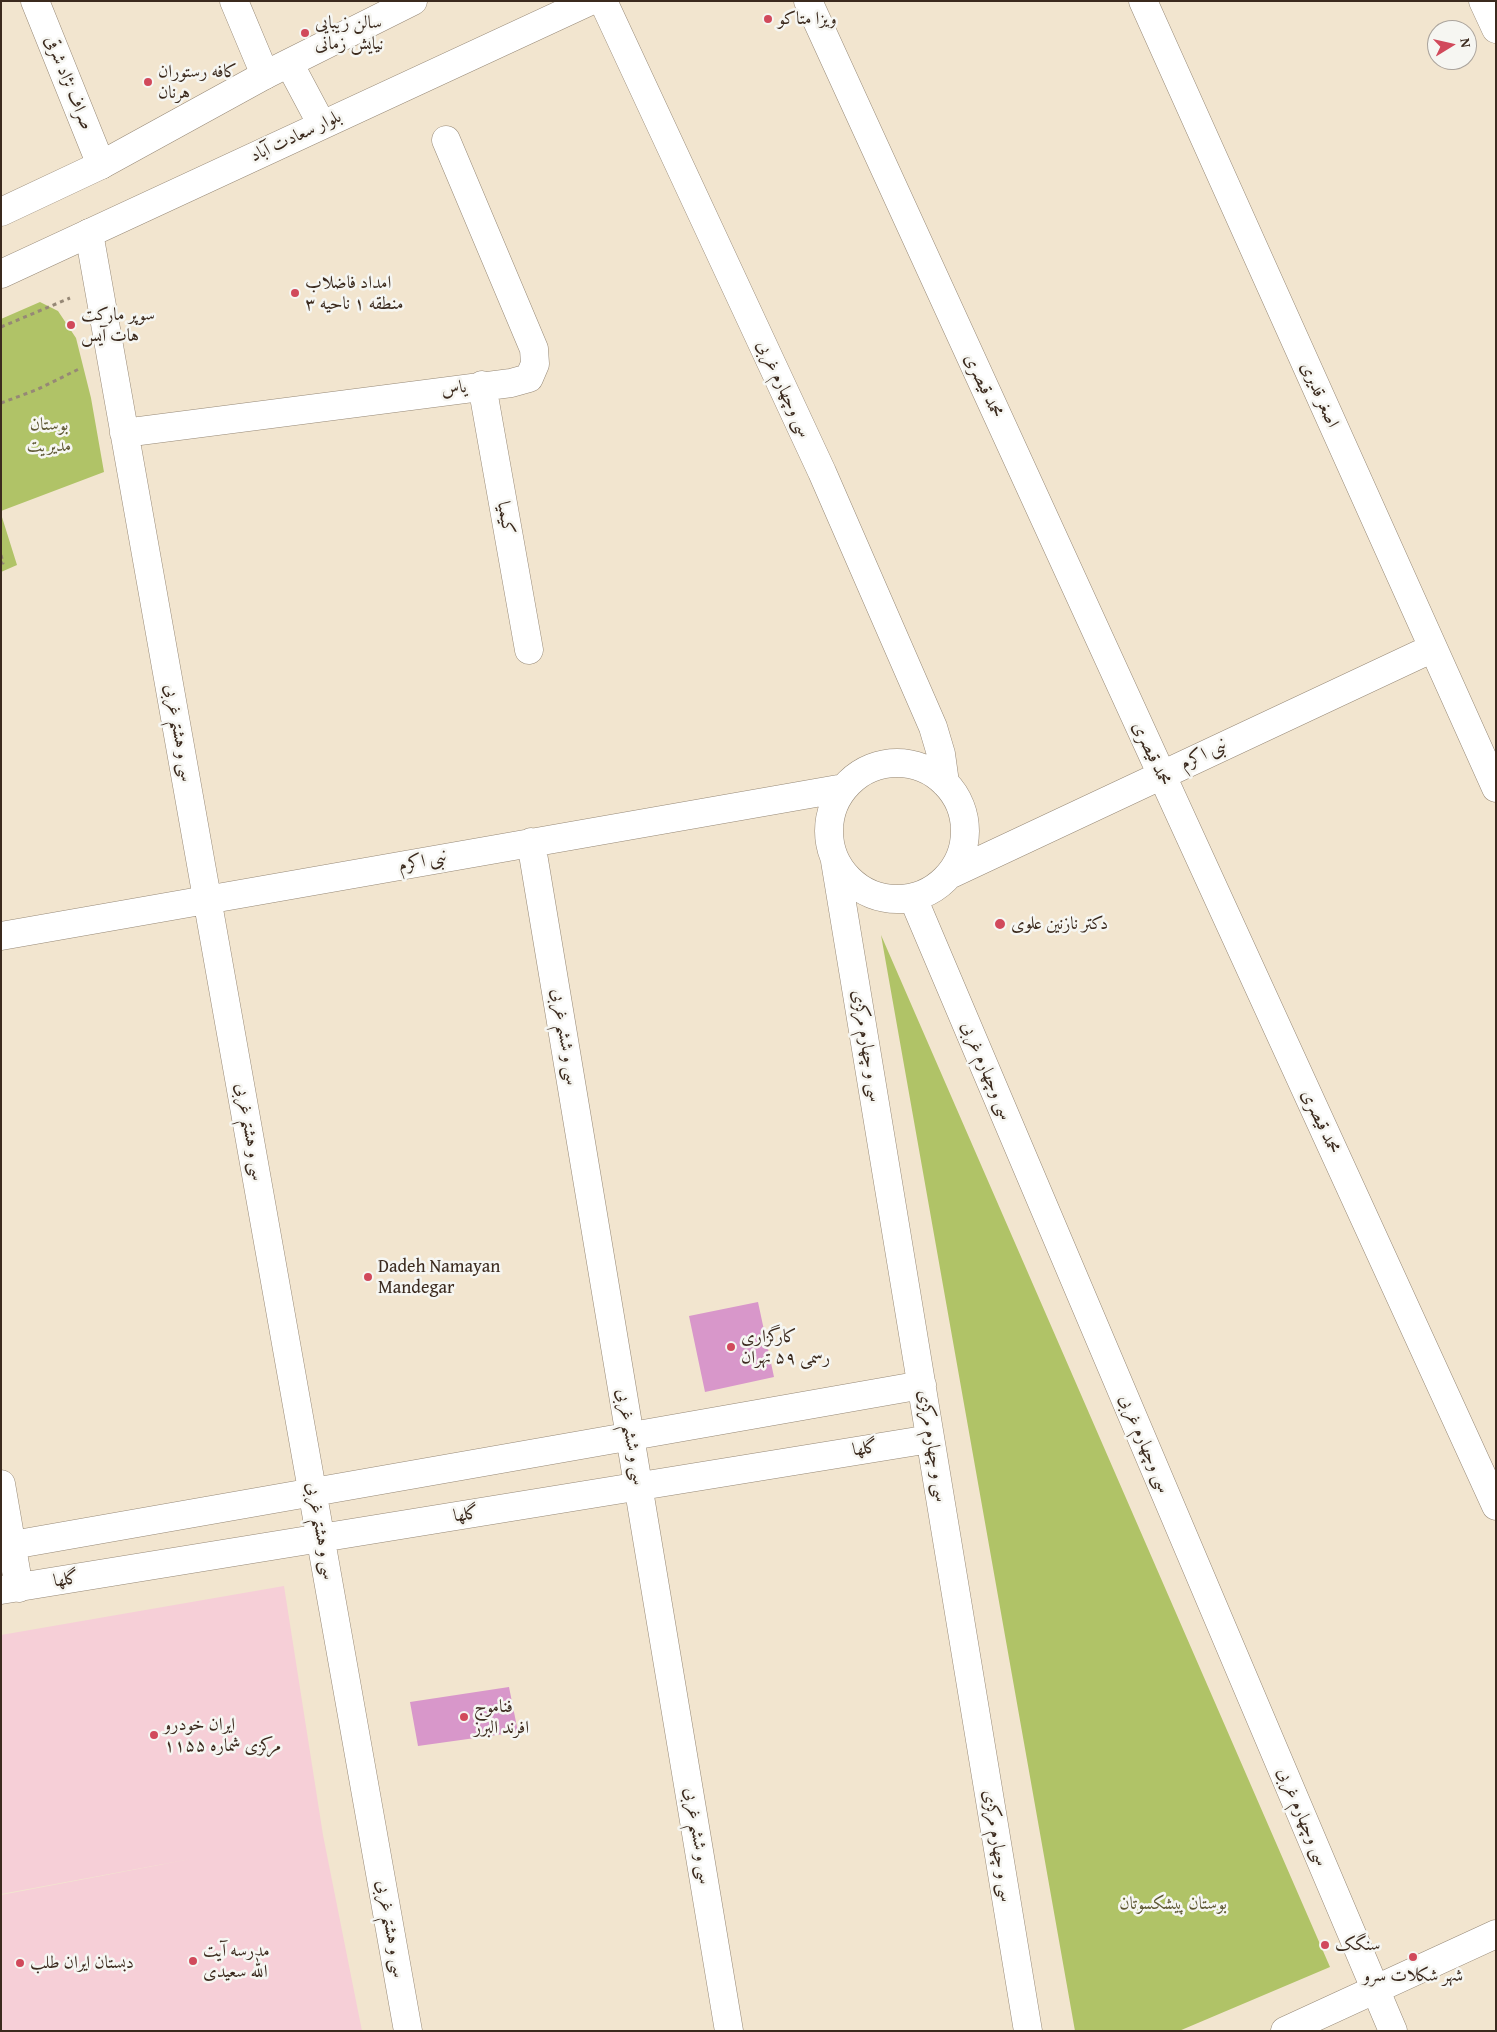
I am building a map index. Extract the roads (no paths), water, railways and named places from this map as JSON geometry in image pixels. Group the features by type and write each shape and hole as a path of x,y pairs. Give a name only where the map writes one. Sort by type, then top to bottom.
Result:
{"street":[{"name":"صراف‌ نژاد شرقی","path":"35,1 101,165"},
{"path":"234,1 265,75"},
{"path":"1,212 101,165 265,75 413,1"},
{"name":"بلوار سعادت آباد","path":"1,274 590,1"},
{"name":"سی وچهارم غربی","path":"603,1 826,482 933,727 941,754 945,782"},
{"name":"محمد قیصری","path":"808,1 1496,1506"},
{"name":"اصغر قدیری","path":"1143,1 1496,788"},
{"path":"1483,1 1496,29"},
{"path":"289,63 322,125"},
{"name":"یاس","path":"124,432 482,385 511,383 529,378 535,364 534,349 446,140"},
{"name":"سی و هشتم غربی","path":"89,233 408,2031"},
{"name":"کیمیا","path":"482,385 529,650"},
{"name":"نبی اکرم","path":"949,875 1433,648"},
{"path":"888,762 909,763 922,767 945,782 957,799 964,817 964,837 960,858 949,875 932,889 913,898 890,899 868,893 849,880 835,861 829,839 830,816 838,796 851,780 868,768 888,762"},
{"name":"نبی اکرم","path":"1,936 844,788"},
{"name":"سی و ششم غربی","path":"531,842 729,2031"},
{"name":"سی و چهارم مرکزی","path":"835,861 1028,2031"},
{"name":"سی وچهارم غربی","path":"913,898 1393,2031"},
{"path":"6,1546 922,1385"},
{"name":"گلها","path":"10,1589 930,1438"},
{"path":"1,1484 10,1589"},
{"path":"1285,2031 1496,1934"}],"place":[{"name":"ویزا متاکو","path":"768,19"},
{"name":"سالن زیبایی نیایش زمانی","path":"305,33"},
{"name":"كافه رستوران هرنان","path":"148,82"},
{"name":"امداد فاضلاب منطقه ۱ ناحیه ۳","path":"295,293"},
{"name":"سوپر مارکت هات آیس","path":"71,325"},
{"name":"دکتر نازنین علوی","path":"1000,924"},
{"name":"Dadeh Namayan Mandegar","path":"368,1277"},
{"name":"کارگزاری رسمی ۵۹ تهران","path":"731,1347"},
{"name":"فناموج افرند البرز","path":"464,1717"},
{"name":"ایران خودرو مرکزی شماره ۱۱۵۵","path":"154,1735"},
{"name":"سنگک","path":"1325,1945"},
{"name":"شهر شکلات سرو","path":"1413,1957"},
{"name":"مدرسه آیت الله سعیدی","path":"193,1961"},
{"name":"دبستان ایران طلب","path":"20,1963"}],"park label":[{"name":"بوستان مدیریت","path":"49,435"},
{"name":"بوستان پیشکسوتان","path":"1173,1904"}]}
